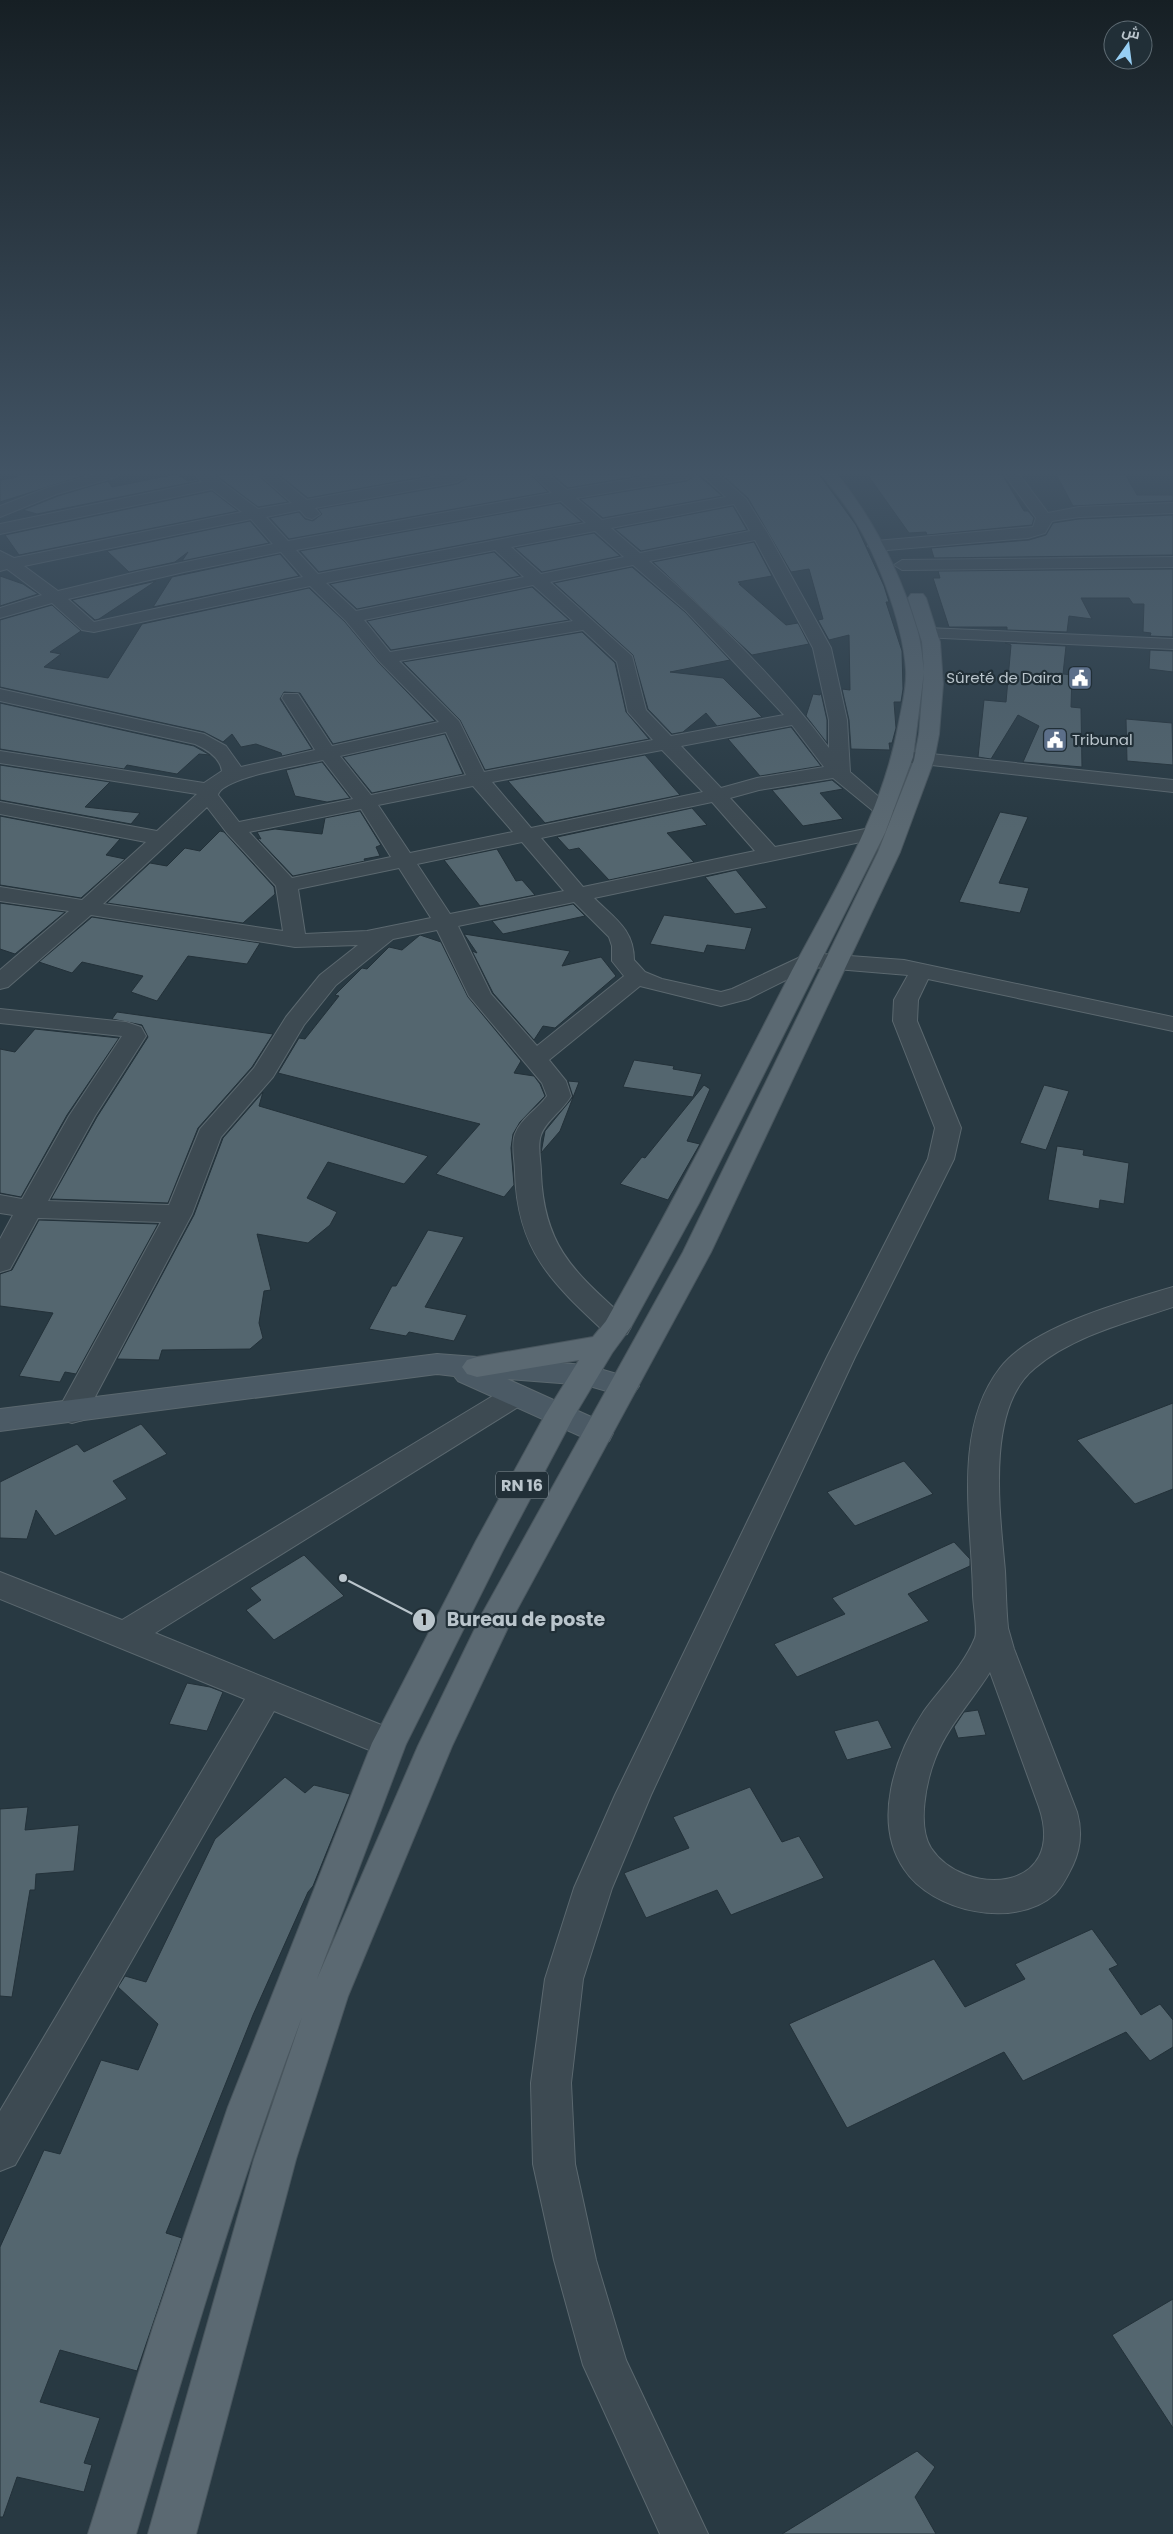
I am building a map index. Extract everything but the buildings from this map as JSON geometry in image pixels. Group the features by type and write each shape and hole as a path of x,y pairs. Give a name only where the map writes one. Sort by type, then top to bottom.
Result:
{"main road":[{"name":"RN 16","path":"112,2534 175,2327 248,2107 389,1743 487,1550 560,1415 609,1336 823,962 889,852 913,758 911,710 915,672 908,627 898,592"},
{"name":"RN 16","path":"172,2534 274,2159 329,1996 434,1746 498,1614 696,1252 823,962 880,821 913,758 929,734 934,684 928,633 920,607 912,592"},
{"path":"464,1367 609,1336"}],"street":[{"path":"50,592 88,626 94,627 257,592"},
{"path":"0,613 72,592"},
{"path":"327,592 352,617 386,658 452,725 478,779 577,893 618,935 623,946 623,961 637,977 664,986 721,999 740,994 823,962 904,967 1173,1024"},
{"path":"352,617 475,592"},
{"path":"550,592 626,660 637,712 668,742 769,854"},
{"path":"0,894 295,940 318,942 367,938 769,854 880,821 838,772 797,718 676,592"},
{"path":"792,592 822,648 838,720 838,772"},
{"path":"386,658 587,624"},
{"path":"928,633 1173,644"},
{"path":"0,695 197,738 217,748 231,764 232,770 228,776 87,907 0,982"},
{"path":"291,698 327,753 366,802 444,921 481,996 554,1081 559,1096 555,1103 530,1129 527,1140 530,1206 535,1228 549,1256 579,1292 609,1336"},
{"path":"234,829 478,779 797,718"},
{"path":"228,776 452,725"},
{"path":"0,757 208,793 234,829 286,885 295,940"},
{"path":"913,758 1173,786"},
{"path":"286,885 403,859 717,795 757,784 838,772"},
{"path":"0,808 160,838"},
{"path":"72,1412 179,1214 209,1134 264,1072 294,1022 328,980 388,933"},
{"path":"318,942 317,955 328,980"},
{"path":"684,2534 605,2365 575,2260 554,2164 551,2083 564,1978 593,1888 633,1795 841,1357 941,1159 948,1128 906,1021 906,1000 921,971"},
{"path":"535,1060 637,977"},
{"path":"0,1016 126,1029 134,1033 82,1116 28,1209 0,1263"},
{"path":"0,1204 28,1209 179,1214"},
{"path":"993,1637 973,1672 930,1734 912,1772 906,1809 908,1842 922,1868 956,1888 972,1894 1000,1897 1027,1892 1044,1882 1056,1865 1061,1849 1062,1825 1033,1739 993,1637 984,1508 987,1438 994,1401 1011,1373 1037,1351 1074,1332 1173,1297"},
{"path":"0,1420 437,1364 586,1375 624,1386"},
{"path":"464,1367 516,1395 598,1433"},
{"path":"126,1635 516,1395"},
{"path":"0,1585 389,1743"},
{"path":"0,2150 266,1694"}],"place":[{"name":"Sûreté de Daira","path":"1080,678"},
{"name":"Tribunal","path":"1055,740"},
{"name":"Bureau de poste","path":"343,1578"}]}
